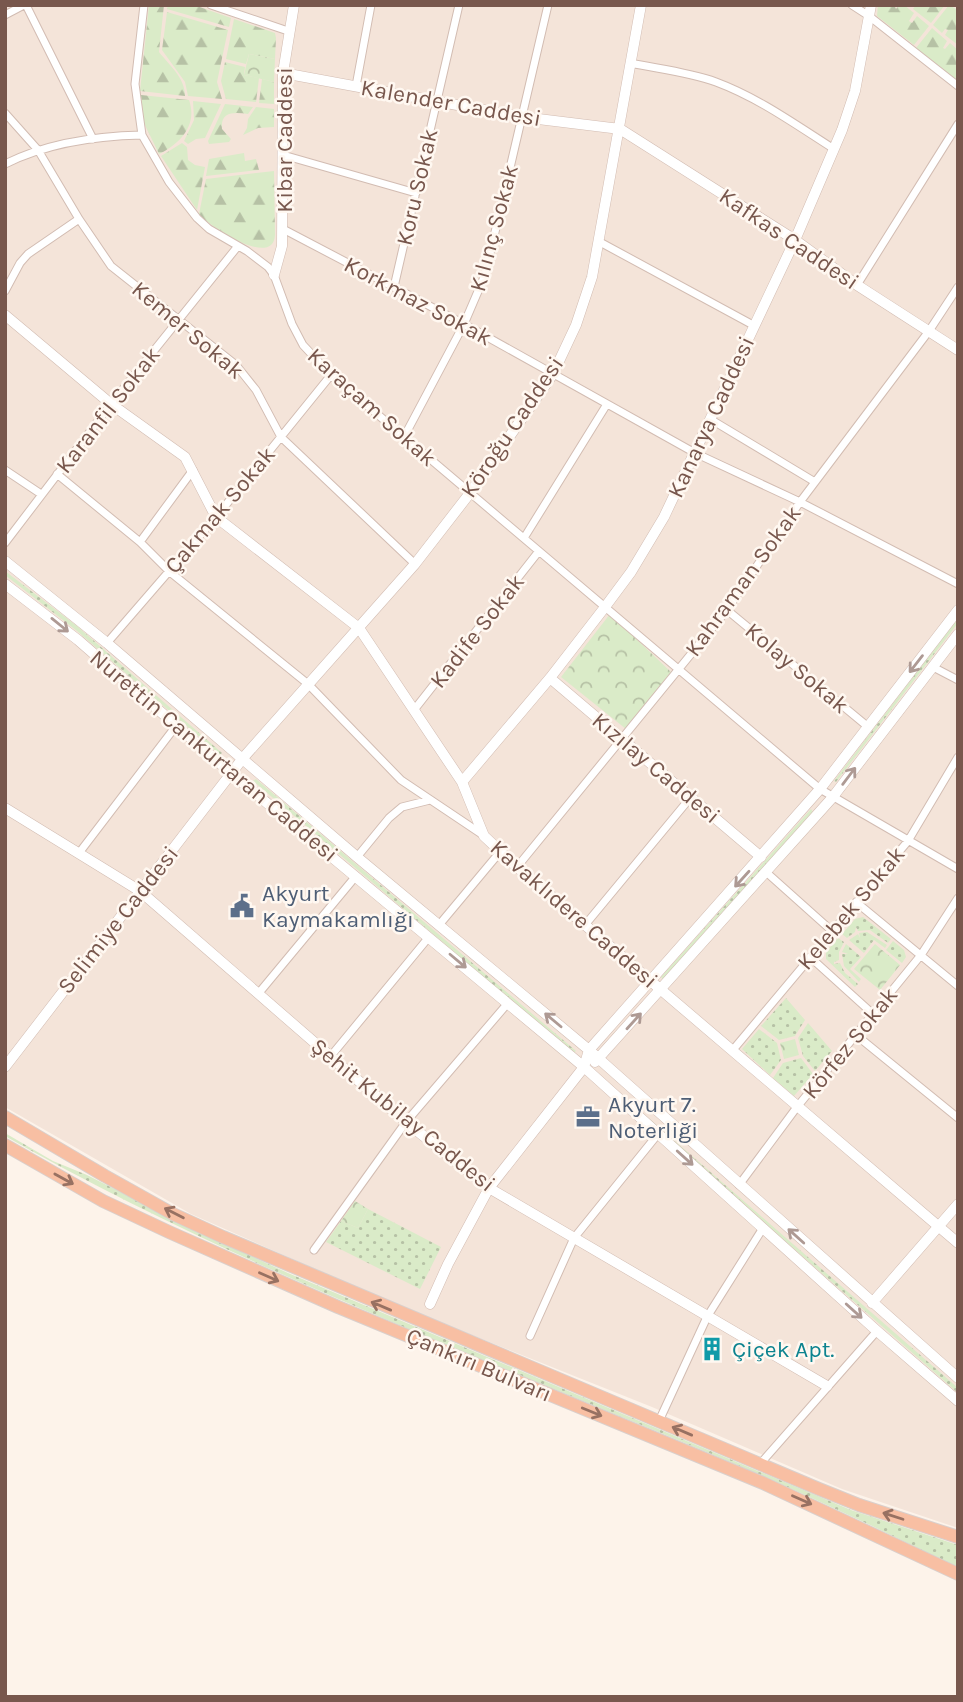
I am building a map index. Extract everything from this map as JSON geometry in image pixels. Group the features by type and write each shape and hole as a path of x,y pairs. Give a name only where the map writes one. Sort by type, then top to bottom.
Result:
{"highway":[{"name":"Çankırı Bulvarı","path":"5,1117 128,1188 279,1263 859,1505 958,1537"},
{"name":"Çankırı Bulvarı","path":"5,1144 103,1201 169,1232 338,1307 763,1483 958,1574"}],"street":[{"path":"5,15 25,5 93,138"},
{"name":"Kibar Caddesi","path":"274,275 282,246 283,229 283,74 294,5"},
{"path":"356,86 371,5"},
{"name":"Koru Sokak","path":"394,287 458,5"},
{"name":"Kılınç Sokak","path":"404,437 464,324 485,275 548,5"},
{"name":"Köroğu Caddesi","path":"231,773 415,564 470,493 553,374 584,302 620,129 640,5"},
{"path":"852,5 870,10 958,86"},
{"path":"216,6 288,31"},
{"name":"Karaçam Sokak","path":"141,7 135,84 142,135 184,204 209,229 260,260 274,275 292,324 303,345 331,375 820,789 958,869"},
{"name":"Kanarya Caddesi","path":"462,782 550,678 650,543 695,453 834,149 855,92 870,10"},
{"path":"630,63 717,82 758,100 834,149"},
{"name":"Kalender Caddesi","path":"283,74 522,117 620,129"},
{"name":"Kemer Sokak","path":"5,113 38,150 111,266 243,374 256,390 281,437 415,564"},
{"path":"857,285 958,124"},
{"name":"Kafkas Caddesi","path":"620,129 794,240 857,285 958,350"},
{"path":"5,164 38,150 93,138 142,135"},
{"path":"283,155 416,193"},
{"path":"5,291 28,254 79,219"},
{"name":"Korkmaz Sokak","path":"283,229 464,324 695,453 800,502 958,584"},
{"path":"598,241 753,325"},
{"name":"Karanfil Sokak","path":"5,543 111,404 238,246"},
{"name":"Kahraman Sokak","path":"517,867 727,610 800,502 929,331 958,287"},
{"name":"Kavaklıdere Caddesi","path":"5,315 111,404 185,457 216,517 359,628 462,782 484,836 500,852 797,1108 958,1242"},
{"name":"Çakmak Sokak","path":"107,643 216,517 331,375"},
{"path":"524,538 607,404"},
{"path":"710,419 815,482"},
{"path":"5,470 41,494"},
{"path":"140,542 193,470"},
{"path":"58,474 140,542 170,572 308,684 401,780 484,836"},
{"name":"Kadife Sokak","path":"414,710 540,551"},
{"name":"Nurettin Cankurtaran Caddesi","path":"5,561 107,643 357,857 600,1059 958,1378"},
{"name":"Nurettin Cankurtaran Caddesi","path":"5,584 78,640 231,773 585,1067 958,1401"},
{"name":"Kolay Sokak","path":"727,610 867,726"},
{"path":"585,1067 589,1050 820,789 958,610"},
{"path":"430,1304 489,1188 585,1067 600,1059 832,798 958,634"},
{"path":"933,667 958,680"},
{"name":"Kızılay Caddesi","path":"550,678 761,857"},
{"path":"79,853 176,726"},
{"name":"Kelebek Sokak","path":"732,1051 908,841 958,757"},
{"name":"Selimiye Caddesi","path":"5,1067 231,773"},
{"path":"585,925 691,797"},
{"path":"357,857 402,807 431,800"},
{"name":"Şehit Kubilay Caddesi","path":"5,808 140,891 406,1122 489,1188 827,1386"},
{"path":"439,925 500,852"},
{"path":"766,872 832,931"},
{"path":"258,994 356,876"},
{"name":"Körfez Sokak","path":"739,1185 797,1108 921,955 958,898"},
{"path":"856,902 958,986"},
{"path":"330,1057 429,937"},
{"path":"810,957 873,1014"},
{"path":"314,1250 406,1122 508,1003"},
{"path":"856,1035 958,1118"},
{"path":"530,1336 574,1238 658,1134"},
{"path":"872,1303 958,1204"},
{"path":"659,1421 707,1317 762,1228"},
{"path":"760,1464 877,1331"}],"shaded area":[{"path":"5,5 958,5 958,1528 842,1489 652,1407 392,1303 191,1214 5,1107"}],"green space":[{"path":"149,5 164,5 159,52 179,77 185,96 140,91"},
{"path":"168,5 194,5 231,18 229,27 167,9"},
{"path":"878,5 894,5 896,9 899,5 904,5 914,13 909,21 912,23 917,16 929,26 914,45 877,16"},
{"path":"916,5 945,5 931,23 913,9"},
{"path":"949,5 958,10 958,45 945,35 948,30 945,29 942,33 933,25"},
{"path":"167,12 228,30 217,82 222,99 188,96 185,82 162,50"},
{"path":"234,19 275,33 275,59 249,54 246,64 226,59"},
{"path":"932,28 947,41 943,48 950,43 958,50 958,81 916,48"},
{"path":"249,54 275,59 274,82 244,75"},
{"path":"225,62 245,67 244,75 259,78 256,102 226,99 221,81"},
{"path":"262,79 274,82 274,104 259,103"},
{"path":"141,95 189,100 191,118 185,133 174,145 159,154 144,123"},
{"path":"193,101 221,104 205,138 188,144 184,141 194,120"},
{"path":"225,104 253,107 248,114 229,114 223,119 222,129 231,139 229,142 209,144 208,141"},
{"path":"256,107 274,109 274,127 258,128 243,135 248,119"},
{"path":"182,143 187,147 188,160 205,167 197,210 161,156"},
{"path":"244,153 245,161 256,159 259,170 206,176 209,159"},
{"path":"274,171 275,235 272,244 264,248 240,242 199,214 206,179"},
{"path":"5,571 77,626 222,753 220,755 77,631 5,575"},
{"path":"610,614 672,673 626,729 561,677"},
{"path":"958,618 958,623 836,782 834,781"},
{"path":"256,779 576,1051 573,1053 253,781"},
{"path":"811,809 813,812 663,980 661,977"},
{"path":"863,917 891,939 888,943 870,930 858,931 856,927 855,932 847,938 842,934 855,919"},
{"path":"867,932 887,945 885,948 874,940 864,953 849,940 858,934 860,938 859,933"},
{"path":"838,938 844,942 839,952 839,960 834,964 840,963 845,973 858,984 855,987 826,959 826,952"},
{"path":"893,941 904,950 906,957 902,963 886,950"},
{"path":"846,944 861,957 850,969 861,979 859,982 844,966 842,954 848,954 842,952"},
{"path":"875,944 900,965 880,990 854,969"},
{"path":"786,998 805,1020 795,1036 779,1040 761,1026"},
{"path":"808,1023 832,1051 815,1071 803,1056 798,1038"},
{"path":"759,1029 777,1043 781,1060 770,1075 742,1049"},
{"path":"795,1039 799,1055 784,1059 780,1043"},
{"path":"801,1058 813,1074 794,1096 773,1078 783,1063"},
{"path":"603,1081 958,1388 958,1393"},
{"path":"5,1133 53,1161 288,1273 851,1510 958,1545 958,1568 753,1472 269,1268 92,1183 5,1136"},
{"path":"355,1201 368,1209 358,1228 341,1221"},
{"path":"368,1209 441,1247 420,1289 326,1242 341,1221 358,1228"}],"place":[{"name":"Akyurt Kaymakamlığı","path":"242,906"},
{"name":"Akyurt 7. Noterliği","path":"588,1117"},
{"name":"Çiçek Apt.","path":"712,1349"}]}
